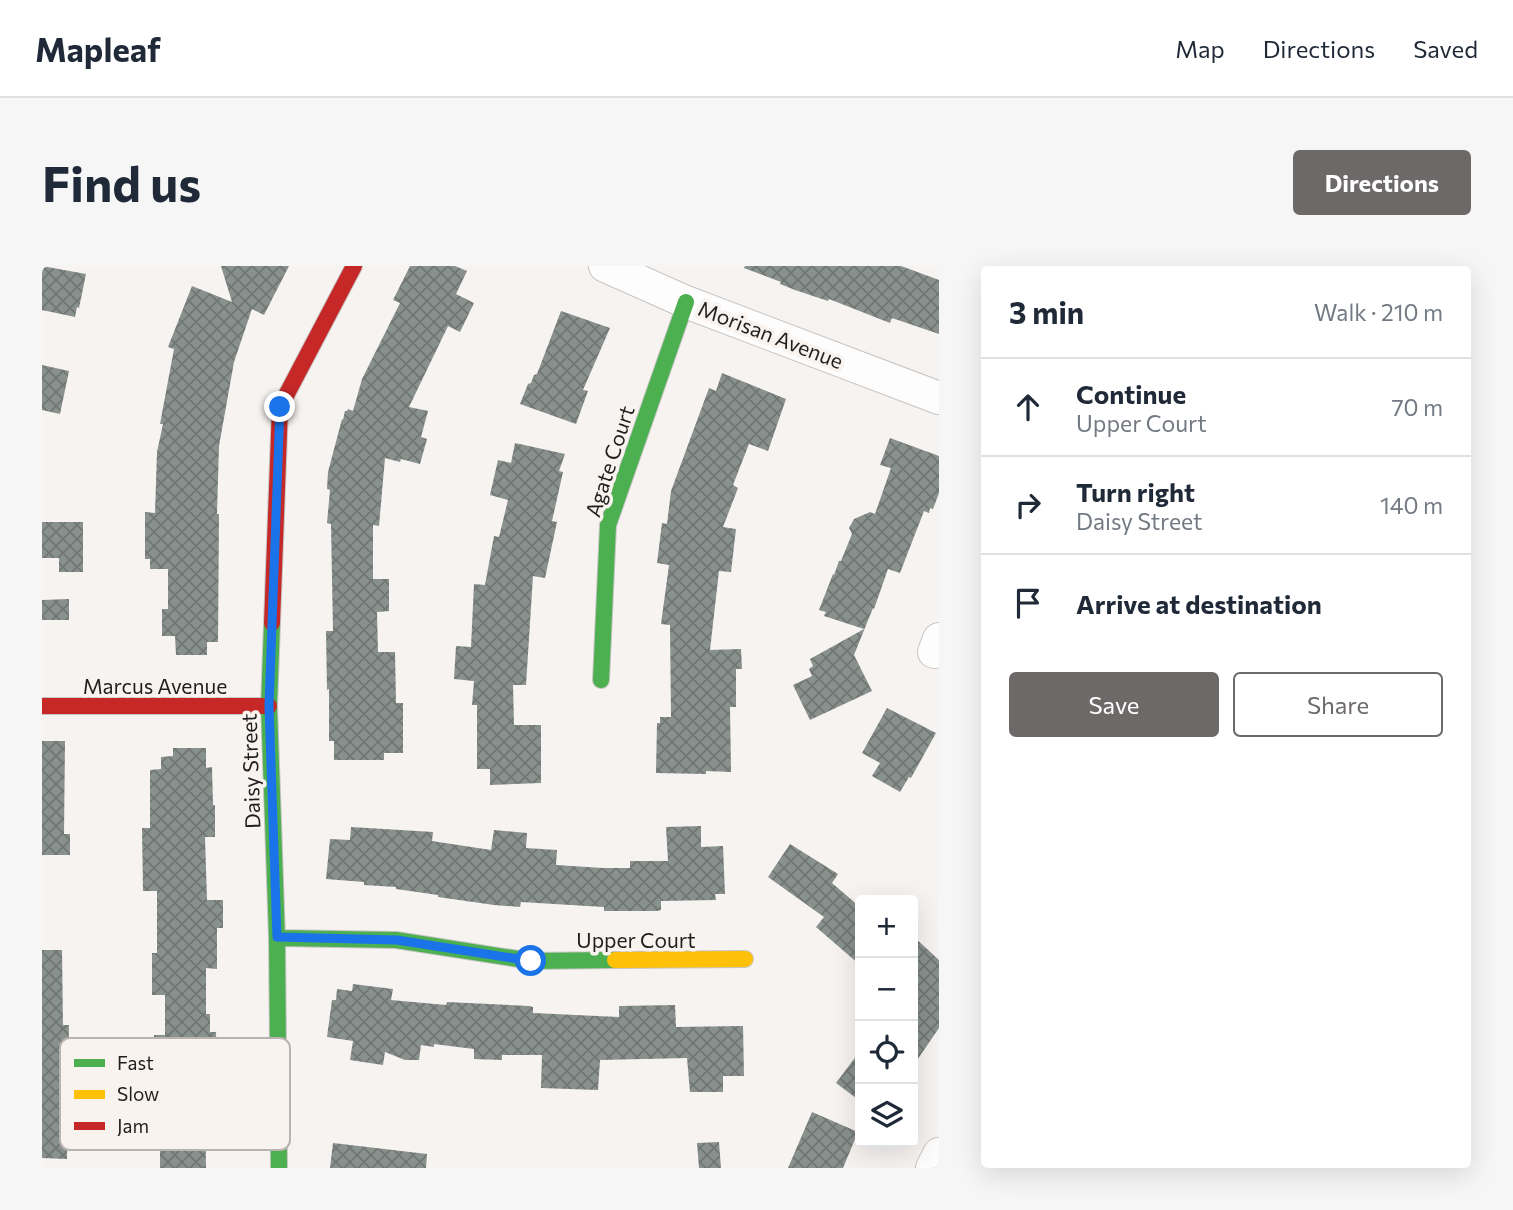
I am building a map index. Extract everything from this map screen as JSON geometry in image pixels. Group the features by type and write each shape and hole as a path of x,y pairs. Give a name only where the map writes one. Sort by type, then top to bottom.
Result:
{"street":[{"name":"Daisy Street","path":"278,1038 269,706 280,407 354,266"},
{"name":"Morisan Avenue","path":"605,266 686,302 939,398"},
{"name":"Agate Court","path":"601,680 608,525 686,302"},
{"name":"Marcus Avenue","path":"42,706 269,706"},
{"name":"Upper Court","path":"277,937 397,940 531,961 745,959"},
{"name":"Daisy Street","path":"279,1150 279,1168"},
{"path":"932,1168 939,1154"}],"building":[{"path":"42,266 86,274 75,317 42,310"},
{"path":"221,266 289,266 264,315 252,309 234,362 219,446 218,642 207,642 207,655 176,655 175,636 162,636 162,609 168,609 168,569 150,569 150,559 145,559 145,512 155,513 157,452 163,424 160,424 174,349 168,347 192,286 232,302"},
{"path":"410,266 455,266 467,271 456,294 474,303 460,332 448,326 409,407 428,411 421,437 427,439 420,464 385,458 379,526 373,525 373,579 389,579 389,611 377,612 378,652 395,652 396,703 403,703 403,753 384,753 384,760 334,760 334,741 329,741 329,689 327,690 326,631 333,631 331,524 327,523 330,490 327,489 328,472 345,411 353,411 362,379 400,303 393,300"},
{"path":"901,266 939,280 939,334 892,318 890,323 829,299 828,301 795,290 744,268"},
{"path":"561,311 610,328 583,390 588,391 576,424 520,404 528,384 537,374"},
{"path":"42,365 69,371 60,414 42,410"},
{"path":"722,373 786,399 768,451 749,444 733,485 738,488 723,527 736,529 731,572 719,571 710,650 741,649 742,669 736,669 736,707 730,707 731,772 656,773 657,723 660,723 660,717 671,717 670,625 661,624 669,565 657,563 662,523 667,524 671,491 709,388 716,391"},
{"path":"890,438 939,456 939,493 933,509 930,508 929,513 924,511 900,573 888,569 854,655 872,691 810,720 793,685 812,676 809,669 813,666 810,659 864,629 824,616 826,612 819,610 852,534 849,528 854,519 870,512 875,514 891,468 880,465"},
{"path":"515,443 565,454 559,471 563,472 552,521 557,522 545,578 533,576 526,685 513,685 514,725 541,725 541,783 490,785 490,769 477,769 477,705 472,705 474,681 454,679 456,646 471,647 474,584 485,585 494,536 499,537 508,500 490,495 498,460 511,463"},
{"path":"42,522 83,522 83,572 59,572 59,558 42,558"},
{"path":"69,599 69,620 42,620 42,600"},
{"path":"887,708 936,733 900,792 872,776 880,763 862,753"},
{"path":"42,741 65,741 64,834 70,834 70,855 42,855"},
{"path":"173,748 206,748 206,768 212,767 215,837 205,837 207,900 223,900 223,928 217,928 217,969 206,968 206,1014 210,1014 210,1032 216,1032 216,1038 154,1038 154,1035 165,1035 165,995 152,995 152,953 157,953 157,891 143,891 142,828 150,828 150,770 161,769 161,757 173,756"},
{"path":"701,826 701,847 723,846 725,894 715,894 716,900 661,901 661,910 657,911 604,911 604,907 521,902 520,907 494,905 438,897 396,887 364,885 364,882 326,879 330,839 350,840 351,827 433,832 432,841 491,850 494,830 527,833 526,848 557,850 556,865 630,868 630,861 668,861 666,827"},
{"path":"790,844 838,874 832,883 855,903 855,961 816,927 824,917 768,877"},
{"path":"918,941 939,960 939,1028 918,1059"},
{"path":"42,950 62,950 63,1025 69,1025 69,1038 60,1038 60,1150 67,1150 67,1159 42,1158"},
{"path":"353,984 393,989 391,1000 446,1005 447,1002 529,1006 533,1007 533,1013 619,1017 619,1006 675,1005 676,1027 743,1026 744,1076 723,1076 723,1092 690,1092 687,1058 600,1060 598,1090 541,1088 542,1055 502,1055 502,1060 474,1059 474,1049 434,1044 434,1047 421,1045 419,1060 405,1060 385,1052 383,1065 350,1060 353,1041 327,1037 332,1000 336,1000 337,989 352,991"},
{"path":"855,1058 855,1097 836,1083"},
{"path":"812,1112 855,1131 855,1139 843,1168 788,1168"},
{"path":"719,1142 721,1168 699,1168 697,1143"},
{"path":"333,1143 427,1154 426,1168 330,1168"},
{"path":"160,1150 206,1150 206,1168 160,1168"}],"traffic: fast":[{"path":"601,680 608,525 686,302"},
{"path":"272,623 269,706 278,1038"},
{"path":"277,938 396,940 531,961 615,960"},
{"path":"279,1150 279,1168"}],"traffic: slow":[{"path":"615,960 745,959"}],"traffic: jam":[{"path":"272,623 280,407 354,266"},
{"path":"42,706 269,706"}],"route":[{"path":"280,407 269,706 277,937 397,940 531,961"}]}
